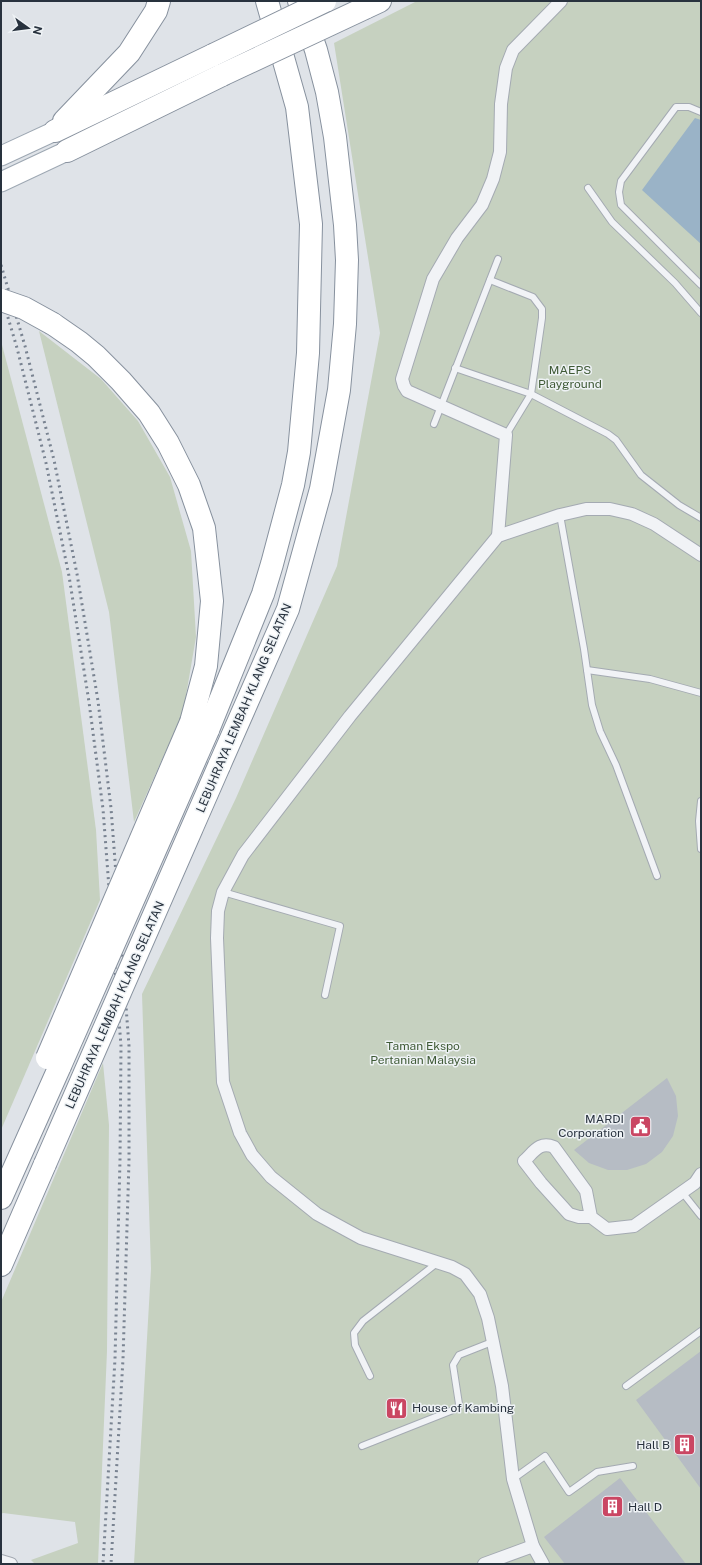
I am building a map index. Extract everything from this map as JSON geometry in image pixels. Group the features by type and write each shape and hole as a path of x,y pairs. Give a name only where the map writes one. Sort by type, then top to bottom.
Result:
{"highway":[{"path":"55,131 129,53 156,11 158,1"},
{"name":"LEBUHRAYA LEMBAH KLANG SELATAN","path":"1,1198 22,1151 53,1062 200,726 262,594 272,564 293,485 299,452 308,360 311,224 297,107 267,1"},
{"name":"LEBUHRAYA LEMBAH KLANG SELATAN","path":"1,1265 288,609 321,489 339,390 345,324 347,260 345,225 335,137 327,92 316,50 299,1"},
{"path":"306,1 316,50"},
{"path":"55,131 325,1"},
{"path":"67,151 222,75 373,5"},
{"path":"1,300 24,308 53,324 79,342 121,380 149,413 168,443 189,485 204,528 212,601 200,726"}],"main road":[{"path":"1,156 55,131"},
{"path":"1,182 67,151"}],"street":[{"path":"498,536 506,435 407,391 402,379 433,279 458,238 482,206 493,179 500,152 501,104 506,68 513,50 561,1"},
{"path":"543,1564 533,1546 513,1479 502,1386 488,1318 480,1294 465,1274 438,1262 361,1238 318,1214 271,1177 252,1155 240,1133 223,1082 217,938 218,911 224,892 243,855 345,723 498,536 560,515 586,509 610,509 632,514 654,524 701,555"},
{"path":"591,1218 586,1191 554,1147 547,1144 542,1145 524,1161 541,1183 569,1214 591,1218 607,1229 634,1226 695,1183 701,1174"},
{"path":"484,1564 509,1560 533,1546"},
{"path":"1,1561 11,1564"}],"lane":[{"path":"701,112 689,107 676,107 621,181 619,192 621,205 701,284"},
{"path":"588,188 612,222 675,283 701,313"},
{"path":"434,424 498,259"},
{"path":"490,280 533,297 542,309 531,394 506,435"},
{"path":"455,368 531,394 608,434 616,440 641,475 679,504 701,518"},
{"path":"560,515 592,706 600,731 616,765 657,876"},
{"path":"587,670 650,679 701,693"},
{"path":"701,801 699,821 701,849"},
{"path":"224,892 340,926 325,995"},
{"path":"682,1192 701,1216"},
{"path":"370,1376 355,1345 354,1333 363,1320 438,1262"},
{"path":"626,1386 701,1331"},
{"path":"362,1446 458,1408 459,1404 453,1365 455,1359 492,1342"},
{"path":"513,1479 546,1456 569,1492 597,1472 633,1466"}],"green space":[{"name":"Taman Ekspo Pertanian Malaysia","path":"417,1 701,1 701,1564 134,1564 151,1269 142,994 236,798 337,566 380,333 334,43"},
{"path":"39,331 101,379 138,421 170,477 191,551 196,637 183,713 134,822 109,612"},
{"path":"1,341 62,572 96,830 100,900 1,1130"},
{"path":"103,1063 109,1125 107,1351 98,1564 35,1564 31,1560 78,1543 75,1522 3,1513 1,1514 1,1302"}],"water":[{"path":"695,118 701,120 701,244 642,190"}],"building":[{"name":"MARDI Corporation","path":"667,1078 676,1096 678,1116 673,1136 662,1152 646,1164 627,1170 608,1170 589,1163 574,1150"},
{"name":"Hall B","path":"701,1351 701,1489 636,1400"},
{"name":"Hall D","path":"620,1478 686,1564 565,1564 544,1537"}],"railway":[{"path":"1,265 25,346 54,460 77,574 98,701 111,808 129,1046 129,1161 123,1359 111,1564"},
{"path":"1,294 17,348 46,463 69,576 89,702 103,809 121,1046 115,1359 103,1564"}],"place":[{"name":"MARDI Corporation","path":"640,1126"},
{"name":"House of Kambing","path":"397,1408"},
{"name":"Hall B","path":"685,1445"},
{"name":"Hall D","path":"612,1507"}],"park label":[{"name":"MAEPS Playground","path":"570,377"}]}
